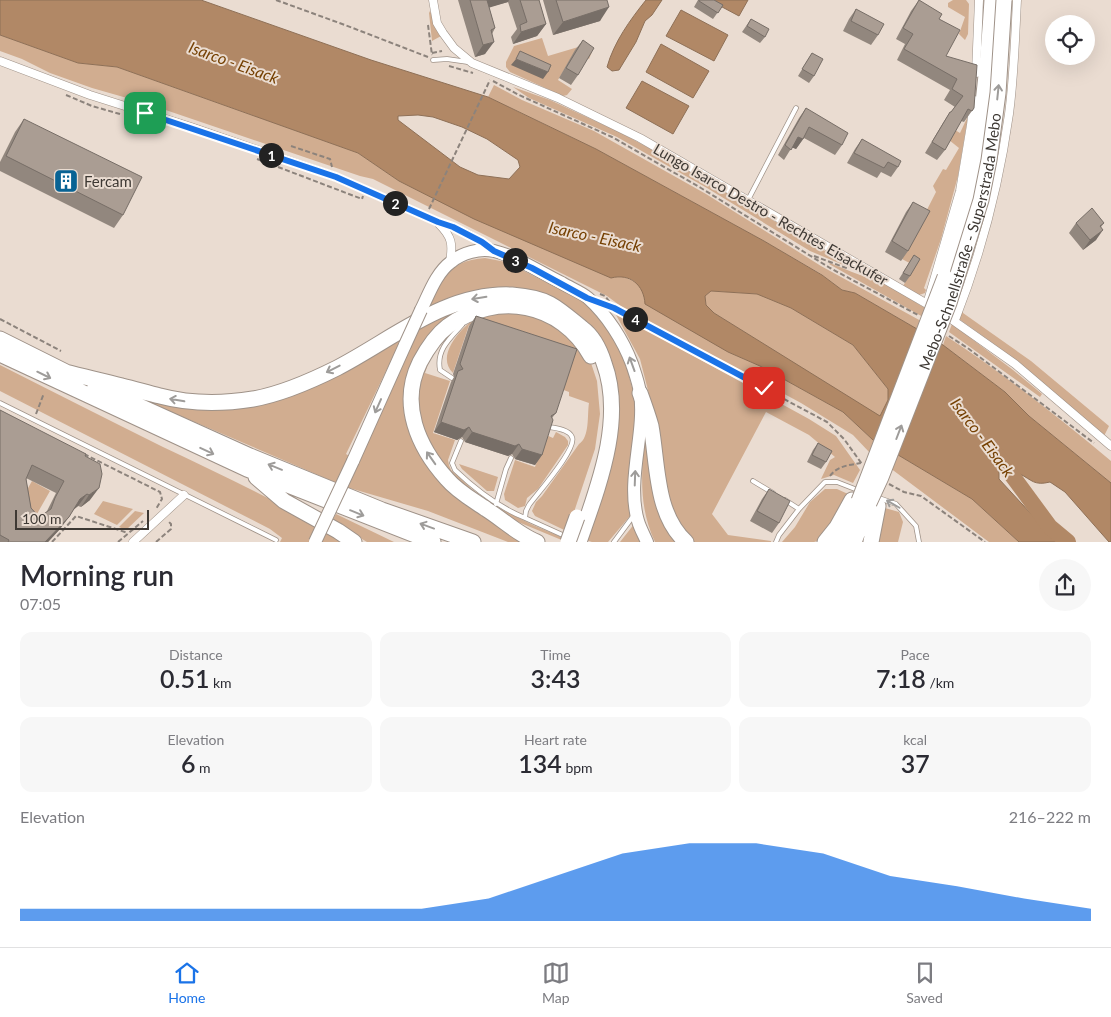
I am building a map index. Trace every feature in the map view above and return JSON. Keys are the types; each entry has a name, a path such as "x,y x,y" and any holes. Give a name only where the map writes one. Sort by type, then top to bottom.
{"highway":[{"name":"Mebo-Schnellstraße - Superstrada Mebo","path":"874,473 945,277 964,215 976,156 984,100 992,0"},
{"name":"Mebo-Schnellstraße - Superstrada Mebo","path":"874,473 948,303 972,233 989,160 998,93 1004,0"},
{"path":"65,372 162,397 190,402 253,399 268,396 310,381 434,312 470,299 500,295 528,296 550,304 586,331 600,351 608,372 612,391 613,414 610,438 581,519 568,542"},
{"path":"537,542 459,490 433,462 417,436 412,414 411,397 418,367 434,340 446,327 477,311 510,305 539,311 566,325 586,348 595,363 603,400 602,424 581,519 578,542"},
{"path":"0,339 65,372 250,456 382,510 472,542"},
{"path":"0,354 247,469 434,542"},
{"path":"640,393 650,425 662,498 670,519 686,542"},
{"path":"247,469 284,501 354,542"},
{"path":"854,542 874,473"},
{"path":"842,542 864,503 874,473"},
{"path":"825,542 837,527 864,503"},
{"path":"864,503 871,542"}],"main road":[{"path":"315,542 436,281 450,262 468,253 480,250 494,251 532,268 587,298 620,337 632,364 640,393 635,490 638,521 647,542"}],"street":[{"name":"Lungo Isarco Destro - Rechtes Eisackufer","path":"433,0 437,23 454,48 472,63 558,98 640,138 955,320 1015,364 1111,446"},
{"path":"975,82 979,0"},
{"path":"955,320 970,282 990,213 1002,159 1009,112 1017,0"},
{"path":"0,60 90,95 191,127 336,177 453,227 482,242 494,251"},
{"path":"927,304 960,191 971,125 974,90"},
{"path":"438,222 448,232 451,241 450,262"},
{"path":"133,542 184,495"}],"lane":[{"path":"433,60 447,59 472,63"},
{"path":"748,200 796,108"},
{"path":"452,378 440,370 438,361 442,350 448,340 477,311"},
{"path":"0,403 276,540"},
{"path":"525,518 529,505 572,446 573,439 571,434 548,426"},
{"path":"461,441 452,463 455,470 465,480 508,511 578,542"},
{"path":"496,504 511,458"},
{"path":"753,481 776,495"},
{"path":"776,542 779,534 799,509 825,482 837,482 896,504 916,526 919,542"},
{"path":"784,500 799,509"},
{"path":"614,542 636,511"}],"path":[{"path":"276,0 345,25 452,68 476,74"},
{"path":"428,23 433,60"},
{"path":"432,53 442,51"},
{"path":"483,77 612,137 702,188 830,268 923,319"},
{"path":"430,207 490,80"},
{"path":"291,146 330,159 336,177"},
{"path":"250,157 362,199 366,190"},
{"path":"812,255 853,271"},
{"path":"605,304 827,422 874,473 904,492 921,496 985,542"},
{"path":"0,319 61,351"},
{"path":"946,334 969,349 1098,446"},
{"path":"34,419 44,393"},
{"path":"77,451 157,490 162,496 162,500 154,511"},
{"path":"825,482 834,471 843,467 874,473"},
{"path":"156,542 171,529 171,524 163,515"},
{"path":"52,542 76,516 128,533"},
{"path":"118,542 148,516"}],"shaded area":[{"path":"953,0 966,0 969,4 968,34 965,40 959,34 965,17 948,7 948,3"},
{"path":"430,11 441,36 432,41 429,13"},
{"path":"0,35 78,63 117,67 358,153 399,181 638,283 645,293 728,352 760,366 843,412 873,440 972,499 1019,542 989,542 870,453 853,435 801,403 622,307 607,296 373,179 50,73 22,59 0,51"},
{"path":"542,38 548,56 585,45 592,52 589,59 575,51 558,80 572,89 567,95 563,96 510,72 506,67 506,62 514,46"},
{"path":"494,85 522,100 594,131 706,194 821,266 921,321 917,329 855,293 842,290 821,274 764,241 596,149 488,97"},
{"path":"513,87 550,100 621,133 671,160 853,269 810,251 707,188 617,137 529,98"},
{"path":"968,116 958,176 941,239 924,288 926,290 925,293 919,295 903,286 915,266 902,259 936,192 933,186 943,169 946,170 959,148 949,140 955,130 960,133"},
{"path":"485,258 506,262 587,304 611,334 625,361 635,407 633,507 630,516 608,542 592,542 583,539 535,516 532,511 536,502 585,436 589,403 569,396 569,392 561,389 571,359 469,325 453,373 448,365 447,356 450,346 463,328 488,311 546,316 590,360 597,381 600,414 595,449 569,527 585,534 614,378 543,297 425,314 440,283 452,269 472,260"},
{"path":"829,264 881,282 894,289 927,309 923,317"},
{"path":"711,291 758,294 791,308 853,345 888,389 888,400 880,417 714,313 706,305 705,296"},
{"path":"963,305 963,313 1031,361 1109,426 1104,436 1019,362 959,319"},
{"path":"471,309 414,366 416,440 521,542 508,542 428,511 346,487 134,396 254,403 449,311","holes":["417,333 358,461 346,454 399,344"]},
{"path":"615,313 809,419 836,436 860,470 853,483 834,475 821,479 830,460 835,457 809,435 766,412 712,514 728,535 771,542 693,542 672,509 666,487 652,406 640,359"},
{"path":"952,324 1042,394 1040,397 949,332"},
{"path":"946,336 1030,396 1111,461 1111,483 1029,416 1005,392 943,345"},
{"path":"434,351 425,373 450,381 433,433 455,440 448,460 451,470 473,490 495,506 573,542 564,541 504,516 447,473 426,441 416,397 421,369"},
{"path":"0,365 257,493 349,542 280,542 282,538 270,529 0,391"},
{"path":"556,432 565,437 568,445 538,489 527,498 525,506 518,508 505,500 504,494 515,460 535,467 546,435 553,438"},
{"path":"644,436 648,436 682,542 655,542 650,529 642,490"},
{"path":"459,464 498,477 494,491 487,491 462,469"},
{"path":"32,481 50,491 29,528 19,504"},
{"path":"825,489 837,489 848,494 829,529 819,540 814,542 782,542 795,527 810,502"},
{"path":"103,501 133,509 117,525 94,514"},
{"path":"885,508 899,512 903,522 898,542 877,542"},
{"path":"135,511 144,513 126,530 119,527"},
{"path":"336,514 394,542 367,542 332,521"},
{"path":"635,523 644,542 620,542"}],"water":[{"path":"0,0 201,0 371,60 488,97 596,149 764,241 822,275 842,290 855,293 943,345 1005,392 1029,416 1111,483 1111,542 1065,492 1050,482 1037,483 1018,473 999,471 999,479 1045,529 1062,542 1019,542 972,499 873,440 843,412 760,366 728,352 645,304 639,286 630,279 624,277 611,278 474,219 399,181 358,153 117,67 78,63 0,35","holes":["418,115 433,117 462,127 487,139 518,160 520,167 509,179 478,175 460,167 398,120 398,116","711,291 757,294 791,308 853,345 888,389 888,400 880,416 714,313 706,305 705,296"]},
{"path":"646,0 662,0 652,15 645,21 636,42 619,70 612,71 607,67 618,40 628,23"},
{"path":"709,0 748,0 739,16"},
{"path":"681,10 728,35 714,61 666,36"},
{"path":"661,44 709,71 693,98 646,72"},
{"path":"642,81 689,106 673,134 626,108"}],"building":[{"path":"470,0 487,0 495,28 491,30 494,42 483,45"},
{"path":"520,0 539,0 546,24 521,32 520,25 527,22"},
{"path":"556,0 607,0 609,7 563,22"},
{"path":"699,0 714,0 723,5 718,13"},
{"path":"919,0 942,14 939,19 960,30 946,56 977,65 974,108 972,111 968,109 945,150 932,142 950,112 963,96 952,89 957,79 904,49 913,34 903,28"},
{"path":"856,9 884,24 878,35 851,21"},
{"path":"751,19 769,29 765,37 747,26"},
{"path":"583,40 594,48 578,75 566,68"},
{"path":"520,51 551,65 548,72 516,59"},
{"path":"812,53 823,59 814,76 802,69"},
{"path":"806,108 848,133 842,145 809,127 803,139 798,137 791,150 785,145"},
{"name":"Fercam","path":"24,119 142,177 123,215 6,156"},
{"path":"862,139 901,161 898,167 888,162 884,168 854,153"},
{"path":"913,202 930,211 908,251 892,241"},
{"path":"1092,208 1104,223 1100,226 1103,230 1090,240 1076,223"},
{"path":"914,255 920,259 910,276 903,273"},
{"path":"476,316 577,349 556,413 551,416 553,420 542,455 522,449 519,444 515,446 472,432 469,427 464,430 441,422 458,371 463,369 460,364"},
{"path":"0,410 86,454 85,456 100,464 102,474 99,488 80,499 69,517 45,542 8,542 9,540 0,535","holes":["32,465 64,481 51,509 39,517 31,508 26,479"]},
{"path":"818,443 832,451 826,462 812,455"},
{"path":"769,489 790,501 779,523 757,511"}],"waterway":[{"name":"Isarco - Eisack","path":"997,455 1050,527 1068,542"}],"place":[{"name":"Fercam","path":"66,181"}],"route":[{"path":"145,113 336,177 453,227 482,242 494,251 532,268 587,298 614,308 764,388"}]}
